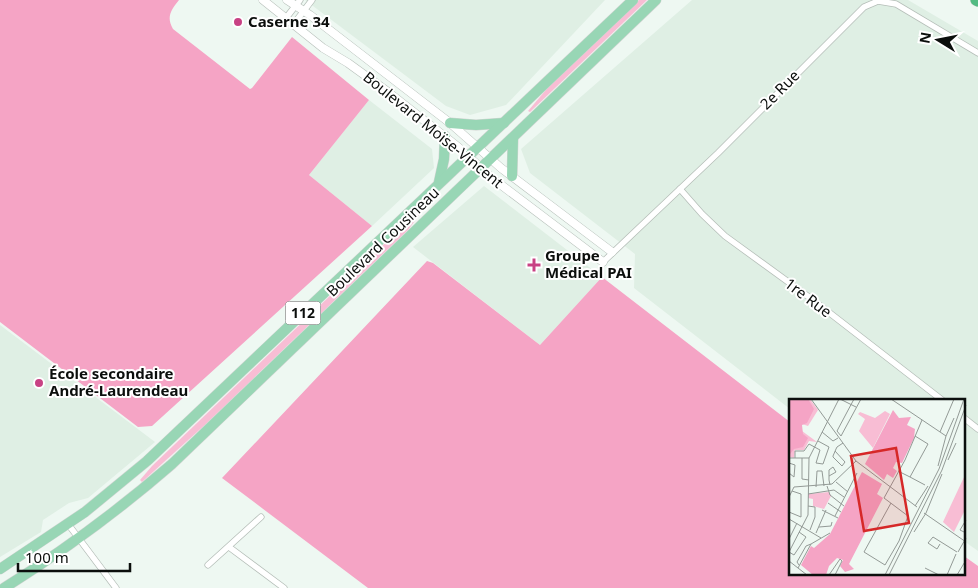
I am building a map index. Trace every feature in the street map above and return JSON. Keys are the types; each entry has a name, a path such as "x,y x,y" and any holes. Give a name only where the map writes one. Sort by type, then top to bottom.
{"main road":[{"name":"Boulevard Cousineau","path":"0,569 68,524 111,491 167,443 439,182 478,148 633,0"},
{"name":"Boulevard Cousineau","path":"4,588 80,539 132,499 178,459 656,0"},
{"path":"450,123 504,123"},
{"path":"439,182 444,159 445,136"},
{"path":"512,176 513,138"}],"street":[{"name":"Boulevard Moïse-Vincent","path":"263,0 322,48 348,62 445,136 481,168 603,262"},
{"name":"Boulevard Moïse-Vincent","path":"287,0 298,3 304,11 450,123 490,159 612,252"},
{"path":"292,25 312,0"},
{"name":"2e Rue","path":"603,262 718,153 864,7 878,1 896,4 978,53"},
{"path":"286,18 298,3"},
{"name":"1re Rue","path":"680,189 725,236 813,300 941,399"},
{"path":"966,420 978,429"},
{"path":"208,565 261,517"},
{"path":"68,524 116,588"},
{"path":"229,547 284,588"}],"shaded area":[{"path":"0,0 179,0 170,14 173,29 250,89 292,37 369,100 309,175 372,226 152,426 138,427 0,322"},
{"path":"305,0 605,0 506,105 470,115 446,106"},
{"path":"639,0 647,0 530,112 528,111 551,84"},
{"path":"692,0 908,0 978,41 978,551 966,542 966,399 789,399 789,408 634,288 635,254 530,173 521,149"},
{"path":"369,100 432,149 434,168 372,226 309,175"},
{"path":"484,186 602,277 540,345 413,247"},
{"path":"425,205 408,230 207,423 142,482 140,480 152,466"},
{"path":"427,261 433,263 540,345 602,277 789,421 789,576 966,576 966,557 978,566 978,588 368,588 222,478"},
{"name":"École secondaire André-Laurendeau","path":"0,325 155,442 88,498 69,503 43,520 41,532 0,557"}],"place":[{"name":"Caserne 34","path":"238,22"},
{"name":"Groupe Médical PAI","path":"534,265"},
{"name":"École secondaire André-Laurendeau","path":"39,383"}]}
